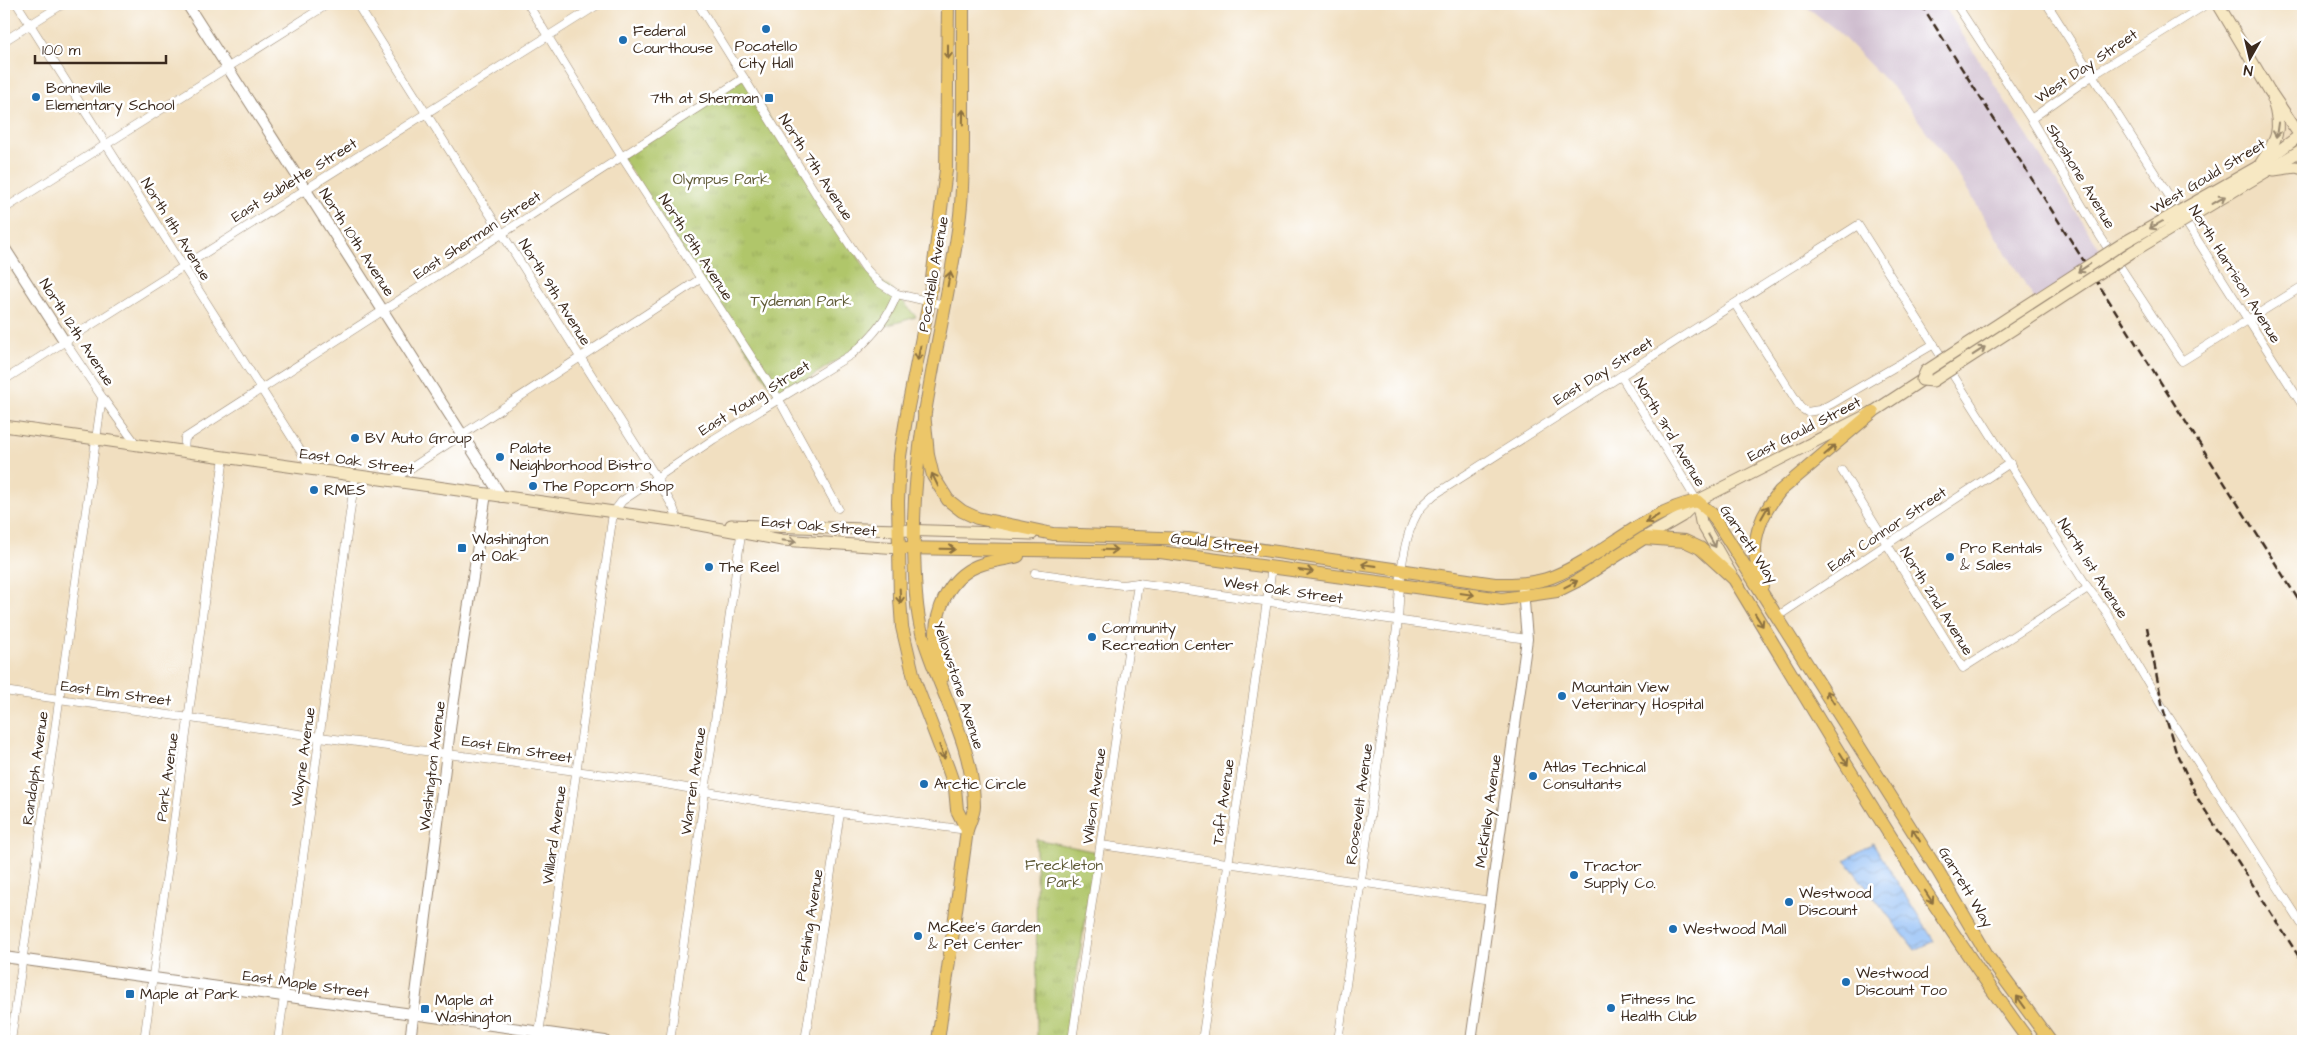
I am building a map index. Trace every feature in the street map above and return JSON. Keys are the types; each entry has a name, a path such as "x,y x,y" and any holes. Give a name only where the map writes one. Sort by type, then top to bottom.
{"main road":[{"name":"Pocatello Avenue","path":"899,548 900,456 929,302 946,170 948,4"},
{"name":"Pocatello Avenue","path":"914,548 916,476 924,412 961,206 963,4"},
{"path":"2218,4 2269,90 2302,136"},
{"path":"2269,90 2279,129 2263,169 2296,167 2303,169"},
{"name":"West Gould Street","path":"2263,169 2302,136"},
{"name":"West Gould Street","path":"2129,247 2263,169 2303,149"},
{"name":"East Gould Street","path":"1522,584 1551,577 1574,566 1675,505 1697,501 1873,412 1922,380 1926,371 2129,247"},
{"path":"924,412 929,466 948,500 962,511 977,518 1053,534"},
{"path":"1762,593 1755,550 1761,518 1780,490 1793,482 1873,412"},
{"name":"East Oak Street","path":"4,426 613,513 742,529 808,543 899,548"},
{"name":"East Gould Street","path":"1524,598 1557,591 1578,581 1682,516 1697,501"},
{"name":"Garrett Way","path":"1697,501 1701,522 1734,579 1918,879 1982,979 2029,1041"},
{"name":"Garrett Way","path":"1697,501 1712,514 1778,616 1938,871 1989,958 2050,1041"},
{"name":"East Oak Street","path":"742,529 899,531"},
{"name":"Gould Street","path":"899,531 1188,539 1495,584 1522,584"},
{"path":"1644,538 1685,541 1700,548 1734,579"},
{"path":"899,548 900,599 908,656 915,682 955,788 957,810 967,830"},
{"name":"Gould Street","path":"899,548 1160,552 1502,599 1524,598"},
{"name":"Yellowstone Avenue","path":"914,548 917,599 922,629 970,771 974,808 967,830 938,1041"},
{"path":"946,699 936,632 940,609 956,580 970,569 997,559 1081,550"}],"street":[{"name":"North 11th Avenue","path":"17,4 312,469"},
{"path":"4,41 63,4"},
{"name":"North 10th Avenue","path":"187,4 502,497"},
{"path":"4,208 328,4"},
{"name":"North 9th Avenue","path":"357,4 656,477 673,507 678,521"},
{"name":"North 8th Avenue","path":"528,4 622,157 778,398 838,508"},
{"name":"East Sublette Street","path":"4,380 599,4"},
{"name":"North 7th Avenue","path":"698,4 866,269 878,282 897,294 944,305"},
{"name":"Shoshone Avenue","path":"1956,4 2031,119 2100,236 2182,361 2247,320"},
{"name":"North Harrison Avenue","path":"2047,4 2303,406"},
{"name":"West Day Street","path":"2031,119 2093,76 2207,4"},
{"name":"East Sherman Street","path":"184,451 185,438 744,78"},
{"name":"East Day Street","path":"1402,570 1406,543 1418,511 1434,495 1858,225"},
{"name":"North 1st Avenue","path":"1858,225 2088,588 2105,610 2163,708 2303,926"},
{"name":"North 12th Avenue","path":"4,247 102,397 96,439"},
{"path":"391,481 700,279"},
{"path":"2247,320 2303,286"},
{"name":"East Young Street","path":"613,513 622,501 656,477 778,398 852,354 868,341 878,328 897,294"},
{"path":"1735,304 1801,408 1807,412 1831,404 1934,344"},
{"name":"North 3rd Avenue","path":"1621,376 1697,501"},
{"path":"102,397 136,444"},
{"name":"Randolph Avenue","path":"12,1041 96,439"},
{"name":"Park Avenue","path":"144,1041 224,457"},
{"name":"East Connor Street","path":"1778,616 1887,546 2010,463"},
{"name":"North 2nd Avenue","path":"1842,472 1963,668 2088,588"},
{"name":"Wayne Avenue","path":"278,1041 355,476"},
{"name":"Washington Avenue","path":"410,1041 454,706 486,494"},
{"name":"Willard Avenue","path":"539,1036 613,513"},
{"name":"Warren Avenue","path":"670,1041 742,529"},
{"name":"Taft Avenue","path":"1202,1041 1272,566"},
{"name":"Roosevelt Avenue","path":"1338,1041 1398,621 1402,570"},
{"name":"West Oak Street","path":"1035,573 1122,585 1138,584 1527,640"},
{"name":"Wilson Avenue","path":"1072,1041 1138,584"},
{"name":"McKinley Avenue","path":"1471,1041 1527,640 1522,584"},
{"name":"East Elm Street","path":"4,691 320,737 643,780 840,813 967,830"},
{"name":"Pershing Avenue","path":"805,1041 840,813"},
{"path":"1101,845 1491,902"},
{"name":"East Maple Street","path":"4,957 415,1014 539,1036 605,1041"}],"shaded area":[{"path":"1803,4 1943,4 2104,256 2035,300 1957,173 1899,94 1835,29"}],"green space":[{"path":"744,78 866,269 897,294 916,317 878,328 867,341 778,398 622,157"},
{"name":"Freckleton Park","path":"1036,839 1096,852 1066,1041 1037,1041"}],"water":[{"path":"1873,843 1934,941 1915,950 1845,860"}],"railway":[{"path":"1921,4 2303,607"},
{"path":"2147,627 2163,708 2176,752 2198,799 2303,963"}],"place":[{"name":"Pocatello City Hall","path":"766,29"},
{"name":"Federal Courthouse","path":"623,40"},
{"name":"Bonneville Elementary School","path":"36,97"},
{"name":"7th at Sherman","path":"769,98"},
{"name":"BV Auto Group","path":"355,438"},
{"name":"Palate Neighborhood Bistro","path":"500,457"},
{"name":"The Popcorn Shop","path":"533,486"},
{"name":"RMES","path":"314,490"},
{"name":"Washington at Oak","path":"462,548"},
{"name":"Pro Rentals & Sales","path":"1950,557"},
{"name":"The Reel","path":"709,567"},
{"name":"Community Recreation Center","path":"1092,637"},
{"name":"Mountain View Veterinary Hospital","path":"1562,696"},
{"name":"Atlas Technical Consultants","path":"1533,776"},
{"name":"Arctic Circle","path":"924,784"},
{"name":"Tractor Supply Co.","path":"1574,875"},
{"name":"Westwood Discount","path":"1789,902"},
{"name":"Westwood Mall","path":"1673,929"},
{"name":"McKee's Garden & Pet Center","path":"918,936"},
{"name":"Westwood Discount Too","path":"1846,982"},
{"name":"Maple at Park","path":"130,994"},
{"name":"Fitness Inc Health Club","path":"1611,1008"},
{"name":"Maple at Washington","path":"425,1009"}],"park label":[{"name":"Olympus Park","path":"721,179"},
{"name":"Tydeman Park","path":"801,301"}]}
